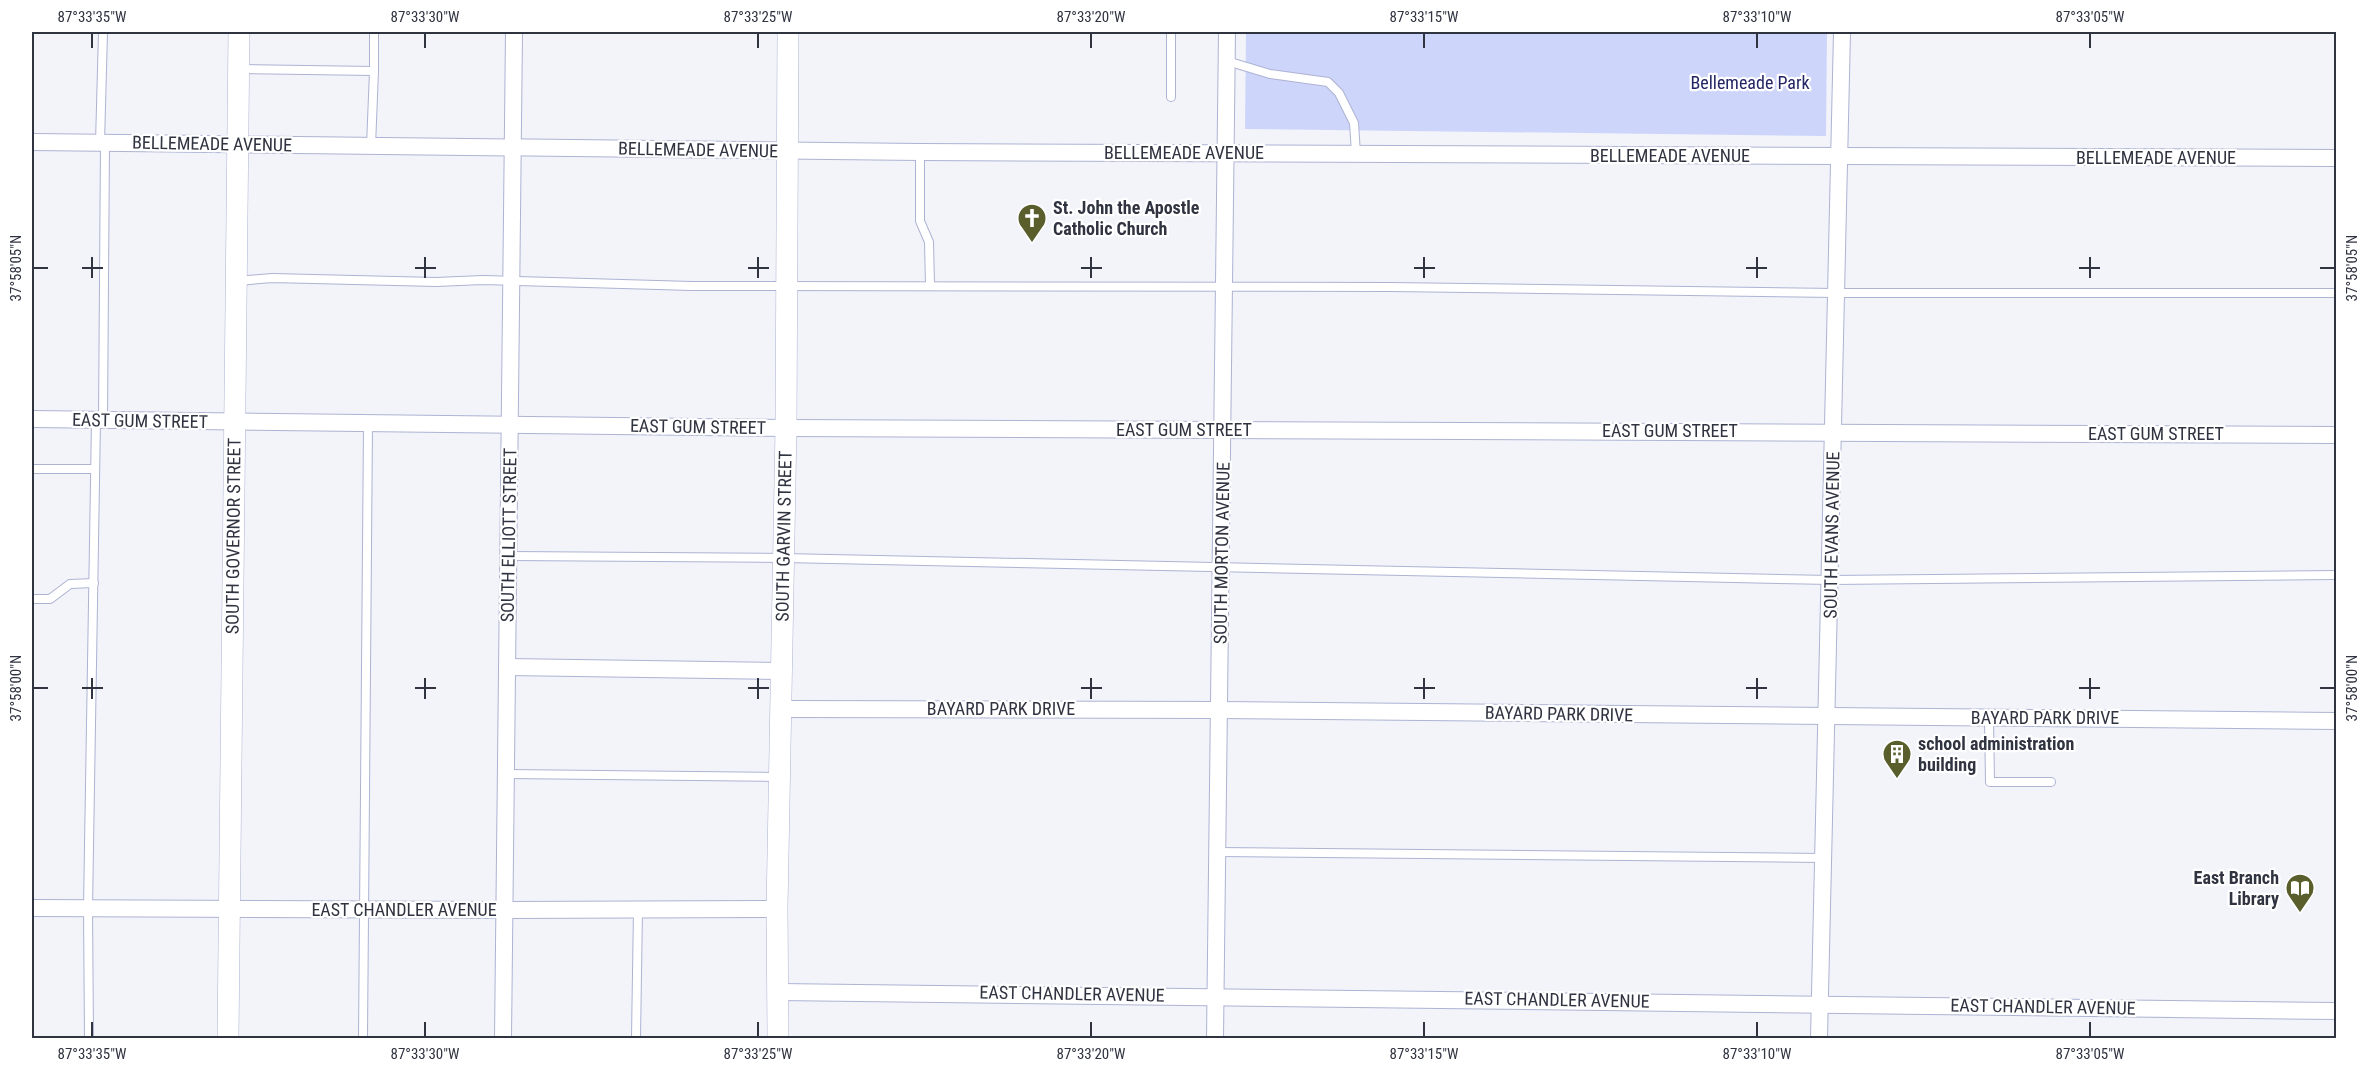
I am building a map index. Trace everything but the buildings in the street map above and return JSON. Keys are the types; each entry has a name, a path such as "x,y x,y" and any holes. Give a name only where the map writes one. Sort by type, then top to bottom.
{"street":[{"name":"SOUTH GOVERNOR STREET","path":"228,1038 239,32"},
{"name":"SOUTH ELLIOTT STREET","path":"503,1038 514,32"},
{"name":"SOUTH GARVIN STREET","path":"778,1038 777,909 786,428 788,32"},
{"name":"SOUTH MORTON AVENUE","path":"1215,1038 1227,32"},
{"name":"SOUTH EVANS AVENUE","path":"1819,1038 1842,32"},
{"name":"BELLEMEADE AVENUE","path":"32,142 920,152 2337,158"},
{"name":"EAST GUM STREET","path":"32,419 786,428 2337,435"},
{"path":"507,667 782,671"},
{"name":"BAYARD PARK DRIVE","path":"782,709 1220,710 2337,721"},
{"name":"EAST CHANDLER AVENUE","path":"32,908 777,909"},
{"name":"EAST CHANDLER AVENUE","path":"778,992 2337,1011"}],"lane":[{"path":"89,1038 88,908 95,469 100,420 103,32"},
{"path":"371,146 374,32"},
{"path":"1171,97 1172,32"},
{"path":"1227,61 1270,74 1328,82 1339,93 1354,123 1356,154"},
{"path":"239,69 374,71"},
{"path":"920,152 920,221 930,242 930,285"},
{"path":"237,281 272,278 436,282 483,279 511,282 692,286 787,284 1224,288 1390,287 1836,293 2337,293"},
{"path":"363,1038 368,424"},
{"path":"32,469 95,469"},
{"path":"508,556 784,558 1831,580 2337,575"},
{"path":"32,599 50,599 70,584 94,583"},
{"path":"1989,718 1990,782 2051,782"},
{"path":"506,774 780,777"},
{"path":"1218,852 1824,858"},
{"path":"636,1038 639,909"}],"green space":[{"name":"Bellemeade Park","path":"1246,32 1827,32 1826,136 1245,129"}],"place":[{"name":"St. John the Apostle Catholic Church","path":"1032,244"},
{"name":"school administration building","path":"1897,780"},
{"name":"East Branch Library","path":"2300,914"}]}
